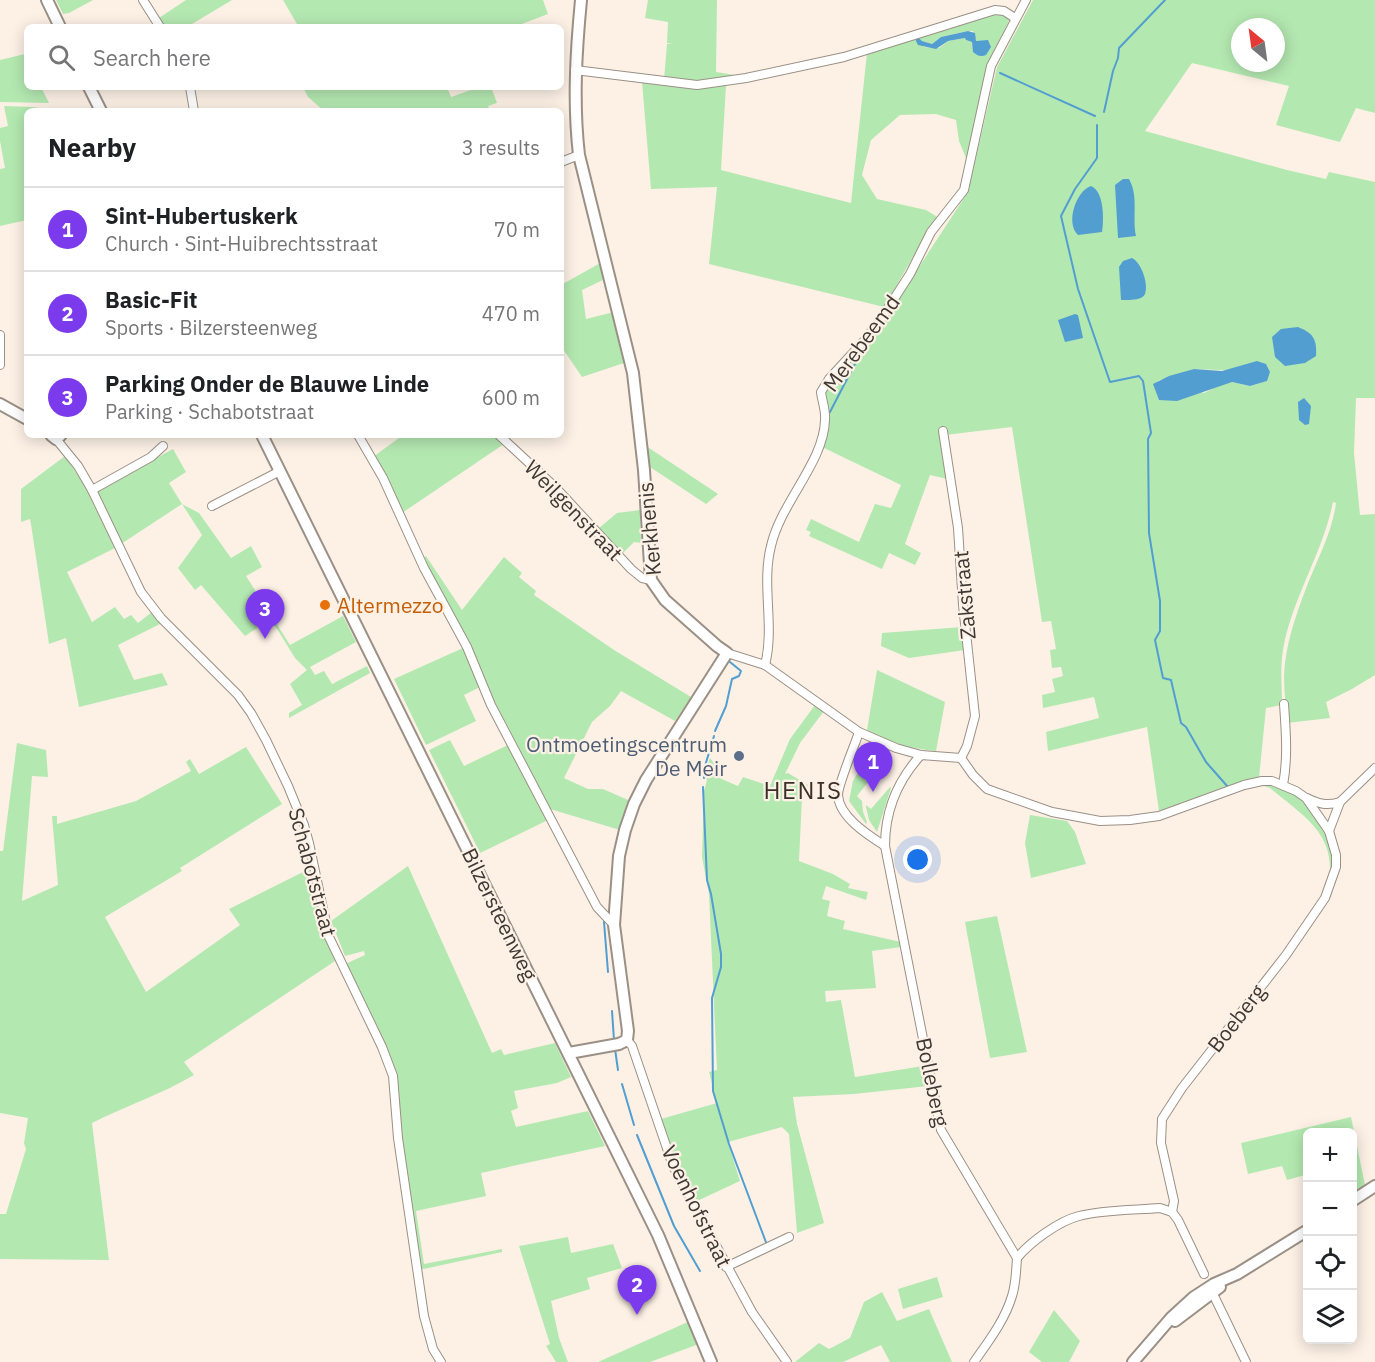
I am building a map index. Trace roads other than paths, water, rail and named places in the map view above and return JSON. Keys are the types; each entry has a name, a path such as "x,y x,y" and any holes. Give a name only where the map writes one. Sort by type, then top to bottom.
{"main road":[{"path":"47,0 59,24"},
{"name":"Kerkhenis","path":"581,0 575,70 579,155 633,373 644,470 651,580 665,600 727,653"},
{"path":"90,90 100,108"},
{"path":"0,404 24,418"},
{"name":"Bilzersteenweg","path":"264,438 658,1235 711,1362"},
{"path":"569,1053 619,1044 627,1040 628,1031 614,925 619,856 625,830 634,804 661,755 727,653"},
{"path":"1357,1198 1375,1186"},
{"path":"1162,1330 1237,1274 1303,1233"},
{"path":"1133,1362 1171,1318 1194,1297 1214,1284 1237,1274"}],"street":[{"path":"143,0 158,24"},
{"name":"Merebeemd","path":"765,665 769,651 768,565 770,549 780,519 817,452 824,432 826,419 821,392 829,379 881,319 910,274 931,232 964,190 991,66 1026,0"},
{"path":"575,70 697,85 746,78 844,57 995,10 1004,11 1015,18"},
{"path":"190,90 194,108"},
{"path":"564,161 579,155"},
{"path":"0,335 0,365"},
{"name":"Zakstraat","path":"943,431 958,528 963,606 975,717 968,746 961,758"},
{"name":"Schabotstraat","path":"57,438 92,490 141,592 161,618 237,695 251,713 296,805 309,843 329,937 382,1047 393,1076 398,1138 424,1316 433,1349 441,1362"},
{"path":"360,438 383,478 424,568 467,647 496,715 597,907 614,925"},
{"name":"Weilgenstraat","path":"502,438 569,502 631,569 642,578 651,580"},
{"path":"92,490 151,457 164,447"},
{"path":"212,506 280,471"},
{"name":"Kerkhenis","path":"727,653 765,665 859,732 896,748 921,755 961,758"},
{"path":"1283,785 1286,770 1284,704"},
{"path":"859,732 839,787 839,800 852,820 885,846"},
{"name":"Bolleberg","path":"921,755 895,793 885,828 885,846 941,1130 1017,1258"},
{"name":"Boeberg","path":"961,758 987,789 1071,818 1101,821 1159,816 1262,781 1272,780 1322,805 1340,802"},
{"path":"1329,831 1340,802 1375,768"},
{"name":"Boeberg","path":"1172,1212 1174,1201 1161,1143 1162,1119 1188,1080 1286,955 1325,898 1336,867 1336,855 1329,831 1306,798"},
{"name":"Voenhofstraat","path":"627,1040 632,1046 673,1166 752,1312 788,1362"},
{"path":"974,1362 1008,1308 1012,1296 1017,1258 1026,1248 1064,1221 1080,1215 1160,1208 1172,1212 1204,1274"},
{"path":"726,1267 789,1237"},
{"path":"1215,1298 1246,1362"}],"water":[{"path":"968,31 975,33 976,41 988,40 991,47 986,55 979,56 973,52 972,42 965,38 948,41 936,49 918,45 915,39 919,38 932,44 941,37"},
{"path":"1123,179 1129,179 1134,193 1136,236 1118,238 1115,185"},
{"path":"1091,186 1101,199 1102,232 1078,235 1072,223 1074,208 1081,194"},
{"path":"1132,258 1143,274 1146,285 1145,294 1138,299 1121,300 1119,267 1123,261"},
{"path":"1078,315 1083,338 1065,342 1058,320"},
{"path":"1298,327 1313,337 1316,356 1305,363 1285,366 1275,357 1272,337 1281,329"},
{"path":"1257,361 1266,364 1270,372 1267,381 1250,386 1232,382 1177,401 1159,400 1153,384 1169,376 1194,369 1222,371"},
{"path":"1304,398 1311,406 1309,424 1305,425 1299,420 1298,402"}],"waterway":[{"path":"1104,112 1119,48 1165,0"},
{"path":"1000,73 1095,116"},
{"path":"1097,125 1097,158 1075,189 1061,216 1078,289 1110,382 1139,376 1143,381 1151,433 1148,439 1149,533 1160,601 1160,631 1155,640 1163,678 1171,680 1181,723 1186,727 1206,762 1228,787"},
{"path":"830,412 861,352 872,336"},
{"path":"715,731 726,706 732,679 739,676 741,671 730,662"},
{"path":"704,778 705,766 714,736"},
{"path":"703,787 707,880 721,954 721,967 712,998 713,1091 729,1144 767,1245"},
{"path":"604,922 608,972"},
{"path":"612,1011 614,1040"},
{"path":"615,1049 618,1070"},
{"path":"622,1084 634,1125"},
{"path":"637,1135 674,1226 700,1271"}],"place":[{"name":"Altermezzo","path":"325,605"},
{"name":"Parking Onder de Blauwe Linde","path":"265,639"},
{"name":"Ontmoetingscentrum De Meir","path":"739,756"},
{"name":"Sint-Hubertuskerk","path":"873,792"},
{"name":"Basic-Fit","path":"637,1315"}],"district":[{"name":"HENIS","path":"803,790"}]}
